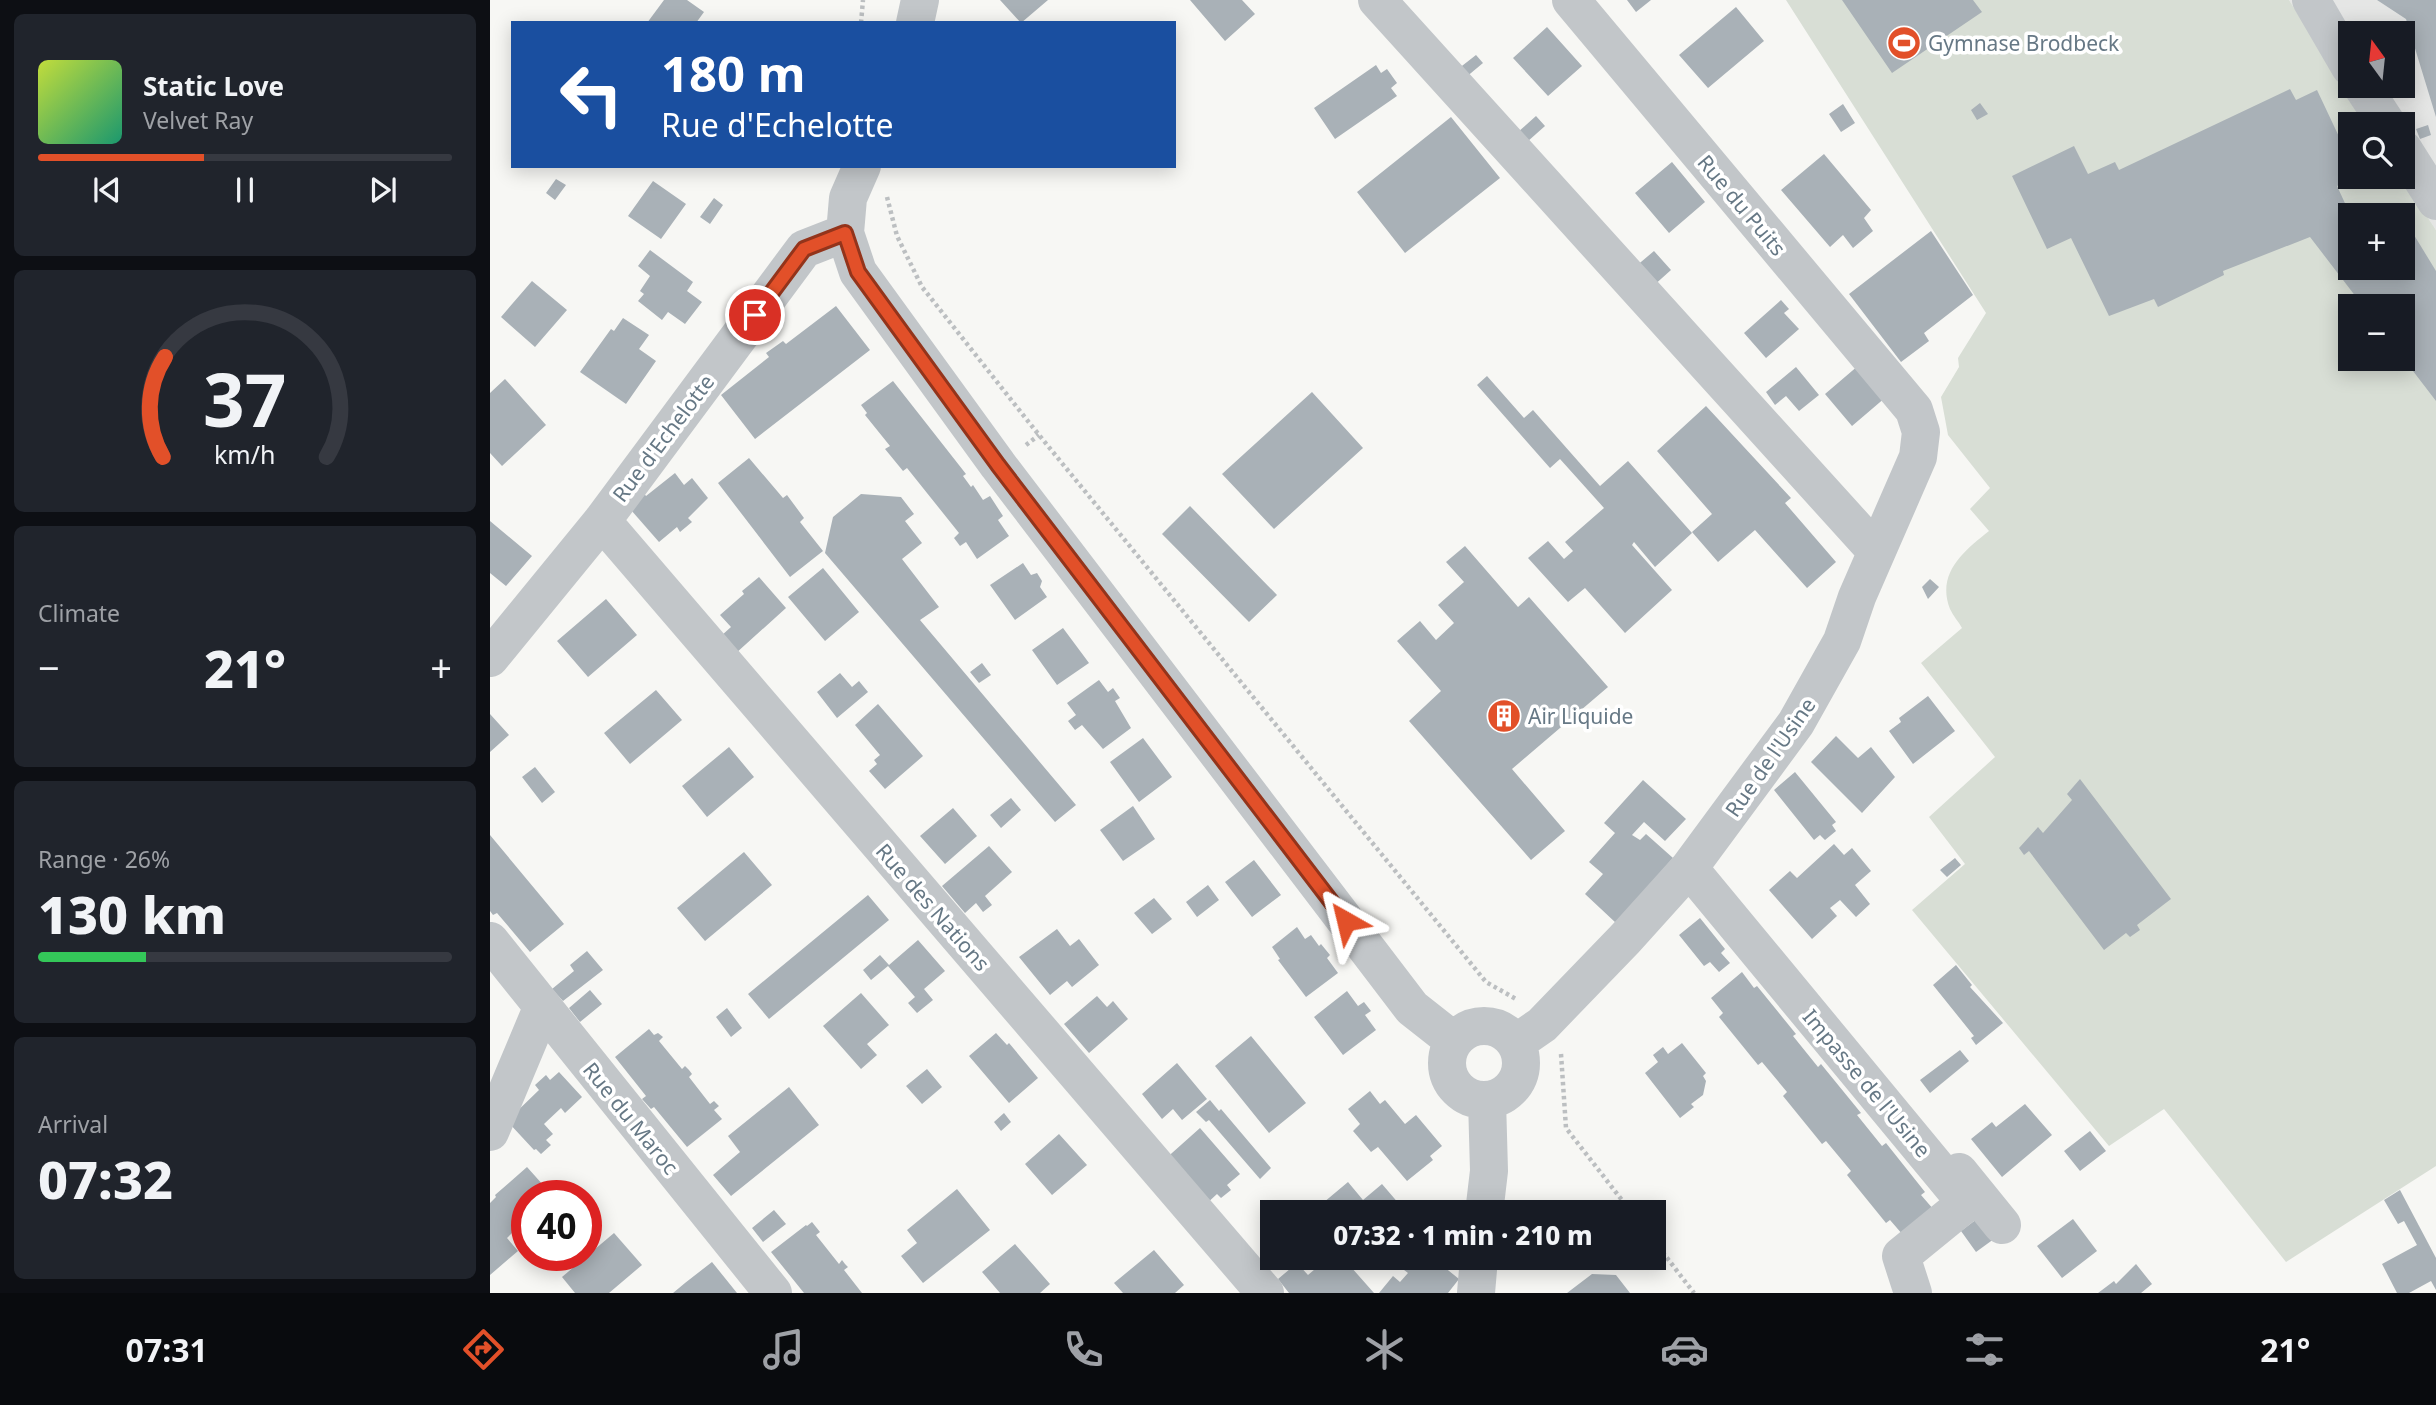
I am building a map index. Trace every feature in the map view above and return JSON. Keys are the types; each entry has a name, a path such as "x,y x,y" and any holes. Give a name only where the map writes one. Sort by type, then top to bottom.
{"street":[{"path":"915,21 920,0"},
{"path":"1377,0 1876,551"},
{"name":"Rue du Puits","path":"1571,0 1914,410"},
{"path":"2311,0 2338,46"},
{"path":"2415,168 2436,201"},
{"path":"874,178 848,198 845,233 858,272 998,465 1412,1008 1454,1041"},
{"name":"Rue d'Echelotte","path":"490,658 602,521 804,249 845,233"},
{"name":"Rue de l'Usine","path":"1529,1034 1625,939 1696,859 1796,723 1819,686 1842,641 1876,551 1890,525 1918,457 1921,432 1914,410"},
{"name":"Rue des Nations","path":"602,521 1265,1293"},
{"path":"1696,859 2002,1225"},
{"name":"Impasse de l'Usine","path":"1696,859 1966,1203 1901,1256 1913,1293"},
{"name":"Rue du Maroc","path":"490,941 773,1293"},
{"path":"490,1132 542,1008"},
{"path":"1486,1026 1508,1034 1529,1034 1519,1076 1505,1094 1487,1100 1472,1099 1460,1092 1451,1081 1447,1068 1448,1053 1454,1041 1463,1033 1486,1026"},
{"path":"1486,1200 1489,1171 1487,1100"},
{"path":"1476,1293 1478,1270"}],"path":[{"path":"862,21 863,0"},
{"path":"874,178 897,236 922,288 1486,982 1520,1002 1529,1034 1563,1057 1566,1128 1622,1200"},
{"path":"1666,1257 1694,1293"}],"shaded area":[{"path":"1786,0 2289,0 2338,78 2338,98 2351,98 2359,112 2338,112 2338,189 2409,189 2436,230 2436,1166 2286,1262 2164,1109 2109,1146 1912,910 1965,864 1929,817 1995,757 1921,663 1962,628 1950,609 1947,584 1962,555 1989,531 1970,509 1990,488 1948,435 1941,397 1959,367 1958,358 1986,313"},
{"path":"2289,0 2436,0 2436,230 2409,189 2415,189 2415,112 2359,112 2351,98 2415,98 2415,21 2338,21 2338,78"}],"building":[{"path":"664,0 687,0 704,12 697,21 648,21"},
{"path":"1000,0 1048,0 1023,21 1019,21"},
{"path":"1190,0 1242,0 1255,14 1225,41"},
{"path":"1627,0 1651,0 1636,12"},
{"name":"Gymnase Brodbeck","path":"1842,0 1973,0 1982,12 1892,73"},
{"path":"2377,0 2436,0 2436,117 2415,48 2415,21 2406,19"},
{"path":"1736,7 1764,41 1708,88 1679,55"},
{"path":"1547,27 1582,66 1548,96 1513,58"},
{"path":"1476,55 1483,63 1465,78 1458,69"},
{"path":"1376,65 1381,73 1387,69 1397,83 1391,88 1397,96 1335,139 1314,108"},
{"path":"2290,89 2296,100 2317,90 2338,135 2337,186 2345,203 2338,203 2338,273 2310,237 2223,271 2224,275 2158,307 2154,299 2109,316 2071,238 2047,249 2012,176 2074,146 2088,174 2115,162 2119,170"},
{"path":"1980,103 1988,114 1977,120 1971,110"},
{"path":"1843,104 1855,123 1841,132 1829,114"},
{"path":"1536,116 1545,126 1527,142 1518,132"},
{"path":"1451,117 1500,178 1405,253 1357,192"},
{"path":"2428,125 2431,135 2420,139 2416,129"},
{"path":"1824,154 1871,210 1864,218 1873,231 1853,248 1843,235 1830,247 1781,190"},
{"path":"1672,162 1705,202 1669,233 1635,193"},
{"path":"556,179 566,185 555,200 546,193"},
{"path":"653,181 686,204 661,239 628,216"},
{"path":"714,198 723,205 710,224 700,217"},
{"path":"1931,231 1973,295 1924,333 1929,341 1901,362 1849,294"},
{"path":"2415,237 2436,271 2436,401 2413,371 2415,294 2354,294 2343,280 2415,280"},
{"path":"650,250 693,282 687,291 702,302 685,324 668,312 662,320 638,301 644,294 640,291 650,276 638,266"},
{"path":"1654,251 1671,270 1652,287 1635,267"},
{"path":"532,281 567,310 535,347 501,317"},
{"path":"1781,300 1789,309 1784,313 1799,329 1766,358 1744,333"},
{"path":"836,306 870,350 755,439 721,395 769,357 766,353 783,341 786,344"},
{"path":"623,318 649,335 639,349 656,361 626,404 580,372 611,329 614,331"},
{"path":"1859,365 1886,397 1852,426 1825,394"},
{"path":"1796,367 1819,395 1799,411 1786,396 1775,405 1766,392"},
{"path":"1487,376 1524,418 1533,410 1600,486 1628,461 1692,533 1655,567 1634,542 1632,545 1672,590 1625,633 1585,588 1568,602 1528,558 1548,541 1564,559 1573,551 1565,542 1604,508 1560,459 1550,468 1477,385"},
{"path":"505,379 546,425 502,466 490,453 490,393"},
{"path":"893,381 966,474 963,476 971,487 973,485 983,500 990,496 1003,516 998,520 1009,536 977,559 966,542 960,546 954,538 959,533 907,468 903,471 885,449 890,446 865,415 867,413 861,405"},
{"path":"1312,392 1363,448 1274,529 1222,474"},
{"path":"1706,406 1791,498 1785,503 1836,562 1807,588 1755,530 1718,562 1692,532 1712,514 1657,451"},
{"path":"749,458 783,498 787,495 804,518 800,522 823,551 790,577 718,483"},
{"path":"675,473 684,485 692,478 708,498 688,518 692,522 680,532 677,527 659,542 631,510 643,492 646,496"},
{"path":"861,494 901,497 914,514 905,521 922,543 902,559 939,607 920,620 1076,805 1055,822 825,553 833,517"},
{"path":"1190,506 1277,595 1249,622 1162,534"},
{"path":"490,521 532,556 506,586 490,573"},
{"name":"Air Liquide","path":"1465,546 1518,607 1529,597 1608,687 1512,769 1565,831 1531,860 1409,721 1441,691 1397,641 1420,621 1436,640 1454,623 1438,605 1464,582 1446,562"},
{"path":"1023,563 1031,575 1037,573 1042,581 1040,587 1047,597 1015,620 990,585"},
{"path":"823,568 859,612 825,641 788,597"},
{"path":"759,577 786,608 735,654 721,636 731,627 720,615"},
{"path":"1930,579 1939,587 1928,599 1922,587"},
{"path":"606,599 637,635 588,677 557,641"},
{"path":"1063,628 1089,663 1057,685 1032,650"},
{"path":"982,663 991,675 979,683 970,672"},
{"path":"840,673 852,687 859,681 868,692 837,718 817,692"},
{"path":"1099,680 1108,692 1113,688 1120,698 1115,701 1131,728 1103,749 1082,725 1075,730 1068,721 1076,715 1067,703"},
{"path":"656,690 682,720 630,764 604,733"},
{"path":"1928,696 1955,731 1913,764 1889,731 1901,722 1899,718"},
{"path":"878,704 923,756 885,789 869,771 877,764 874,760 880,755 855,725"},
{"path":"490,714 509,735 490,752"},
{"path":"1836,736 1858,758 1871,747 1895,777 1862,813 1811,762"},
{"path":"1143,738 1172,777 1139,802 1110,762"},
{"path":"729,747 754,777 707,817 682,786"},
{"path":"535,767 555,792 542,803 522,777"},
{"path":"1795,772 1836,822 1832,825 1836,831 1825,840 1820,835 1814,840 1774,790"},
{"path":"2080,779 2171,899 2137,925 2140,930 2130,937 2126,933 2104,950 2029,851 2024,855 2019,848 2038,827 2043,833 2072,800 2067,794"},
{"path":"1643,780 1686,819 1665,841 1644,822 1632,835 1640,840 1646,834 1673,858 1616,923 1585,894 1603,874 1589,862 1615,833 1604,823"},
{"path":"1011,798 1021,810 1001,828 990,815"},
{"path":"1133,806 1155,839 1123,861 1100,830"},
{"path":"953,808 977,836 945,864 920,836"},
{"path":"490,835 564,924 530,952 497,913 493,915 490,911"},
{"path":"1834,844 1844,855 1852,848 1871,871 1855,885 1870,904 1856,917 1840,900 1830,908 1837,916 1812,939 1769,890 1790,871 1797,878"},
{"path":"989,846 1012,872 985,896 992,905 983,912 976,903 965,913 942,886"},
{"path":"744,852 772,885 705,941 677,908"},
{"path":"1955,858 1961,865 1947,877 1940,870"},
{"path":"1254,860 1281,895 1252,917 1225,882"},
{"path":"1208,885 1219,900 1197,917 1186,902"},
{"path":"868,895 889,920 769,1019 748,994"},
{"path":"1154,898 1172,919 1152,934 1134,913"},
{"path":"1700,918 1725,949 1721,953 1730,963 1719,972 1710,962 1704,966 1679,935"},
{"path":"1297,927 1305,939 1311,935 1319,946 1321,944 1330,955 1327,958 1338,973 1306,997 1278,960 1280,959 1272,947"},
{"path":"1057,929 1070,946 1079,939 1099,965 1072,987 1067,981 1050,995 1019,957"},
{"path":"918,940 945,971 924,989 933,1000 917,1013 908,1003 915,997 888,966 871,980 863,970 880,955 889,965"},
{"path":"587,951 603,970 563,1001 552,989 574,971 570,965"},
{"path":"1956,965 1972,985 1970,987 2003,1023 1976,1045 1971,1038 1974,1036 1933,985"},
{"path":"1742,972 1754,988 1757,986 1796,1034 1793,1036 1818,1067 1821,1064 1861,1113 1857,1115 1882,1146 1886,1143 1925,1192 1921,1195 1934,1210 1903,1235 1890,1220 1886,1223 1847,1175 1851,1171 1826,1141 1822,1144 1783,1096 1787,1092 1762,1062 1758,1065 1719,1017 1723,1013 1711,998"},
{"path":"590,990 602,1004 580,1022 569,1008"},
{"path":"1347,991 1358,1006 1364,1002 1371,1011 1365,1015 1376,1030 1343,1055 1314,1017"},
{"path":"861,993 889,1025 867,1044 877,1055 861,1069 823,1026"},
{"path":"1097,996 1107,1007 1113,1001 1128,1019 1089,1053 1064,1024"},
{"path":"727,1008 742,1028 731,1037 716,1017"},
{"path":"649,1029 654,1035 658,1033 663,1037 659,1041 682,1069 685,1066 689,1070 692,1074 689,1077 710,1104 714,1101 719,1106 714,1110 722,1119 687,1147 654,1107 651,1109 642,1099 646,1096 615,1057"},
{"path":"996,1033 1007,1045 1009,1043 1038,1078 1009,1103 969,1056"},
{"path":"1251,1036 1306,1103 1269,1133 1215,1066"},
{"path":"1682,1043 1706,1073 1703,1076 1706,1081 1703,1095 1691,1104 1694,1107 1680,1118 1645,1073 1658,1062 1653,1055 1663,1047 1668,1054"},
{"path":"1960,1050 1969,1061 1930,1093 1920,1080"},
{"path":"1177,1063 1207,1099 1182,1120 1173,1109 1162,1119 1142,1094"},
{"path":"927,1069 942,1087 922,1104 906,1086"},
{"path":"559,1072 582,1097 565,1113 561,1108 544,1124 553,1134 546,1140 551,1145 541,1154 507,1121 539,1090 535,1085 546,1075 550,1080"},
{"path":"789,1087 819,1125 731,1196 713,1175 740,1152 728,1136"},
{"path":"1370,1091 1380,1104 1385,1100 1405,1124 1416,1115 1442,1146 1430,1156 1433,1160 1407,1181 1378,1147 1371,1152 1353,1131 1360,1124 1348,1109"},
{"path":"1210,1100 1219,1111 1221,1109 1271,1168 1260,1179 1209,1120 1206,1122 1196,1112"},
{"path":"2025,1104 2052,1135 2002,1177 1971,1139 1992,1122 1996,1127"},
{"path":"1004,1113 1011,1122 1001,1131 994,1122"},
{"path":"1200,1128 1240,1174 1227,1185 1231,1190 1221,1198 1217,1194 1204,1206 1163,1161"},
{"path":"2090,1131 2106,1151 2080,1171 2064,1151"},
{"path":"1059,1134 1087,1165 1052,1195 1025,1164"},
{"path":"527,1167 539,1180 512,1180"},
{"path":"511,1181 511,1234 507,1238 511,1243 511,1257 490,1275 490,1203"},
{"path":"1348,1182 1363,1200 1327,1200"},
{"path":"1382,1184 1396,1200 1363,1200"},
{"path":"957,1189 990,1230 923,1283 901,1256 917,1243 907,1230"},
{"path":"2400,1190 2436,1258 2436,1290 2431,1281 2409,1293 2397,1293 2382,1264 2417,1245 2404,1221 2398,1224 2384,1200"},
{"path":"774,1210 786,1224 763,1242 752,1228"},
{"path":"1982,1215 1998,1236 1976,1252 1961,1231"},
{"path":"2073,1219 2097,1251 2062,1278 2037,1246"},
{"path":"812,1222 820,1232 816,1235 839,1264 842,1260 848,1267 844,1270 862,1293 804,1293 771,1252"},
{"path":"614,1233 642,1265 609,1293 575,1293 562,1277 569,1271 602,1271 602,1243"},
{"path":"1015,1244 1050,1284 1040,1293 1000,1293 982,1272"},
{"path":"1154,1250 1184,1285 1175,1293 1123,1293 1114,1283"},
{"path":"712,1262 737,1293 673,1293 685,1283"},
{"path":"2136,1264 2152,1284 2141,1293 2098,1293 2114,1281 2116,1284"},
{"path":"1289,1270 1303,1270 1308,1275 1314,1270 1354,1270 1374,1293 1289,1293 1278,1279"},
{"path":"1404,1270 1448,1270 1459,1279 1448,1293 1379,1293 1393,1276 1400,1282 1408,1273"},
{"path":"1592,1274 1616,1275 1630,1293 1567,1293"}],"place":[{"name":"Gymnase Brodbeck","path":"1904,43"},
{"name":"Air Liquide","path":"1504,716"}],"route":[{"path":"755,315 804,249 845,233 858,272 998,465 1346,921"}]}
